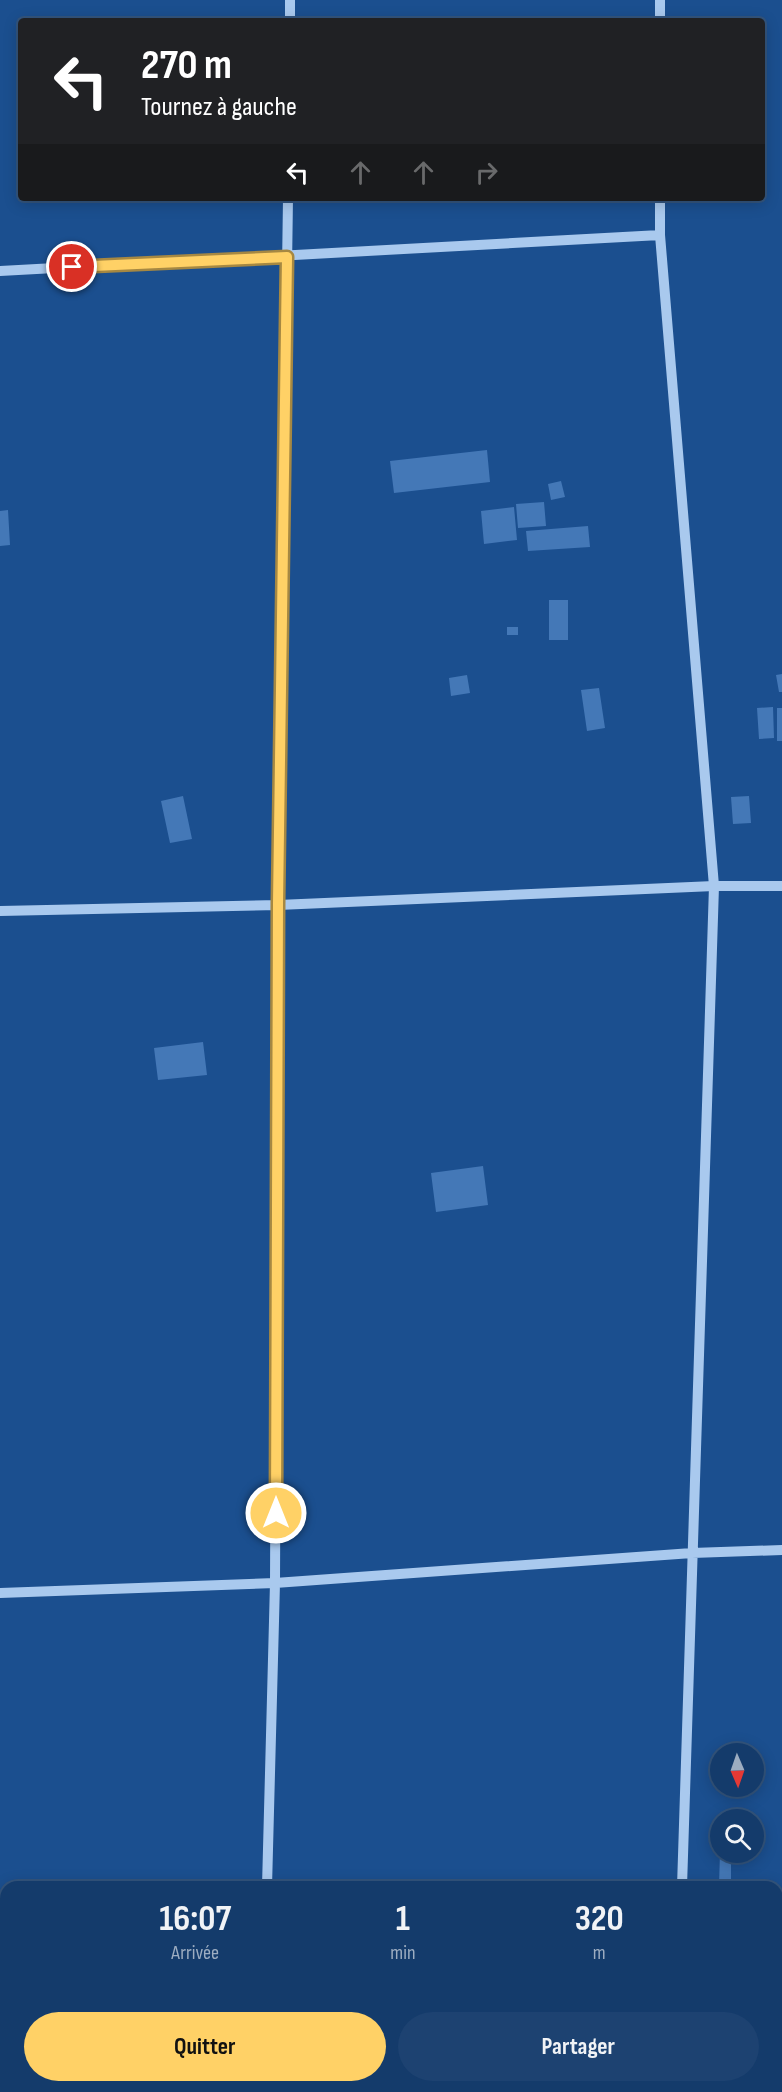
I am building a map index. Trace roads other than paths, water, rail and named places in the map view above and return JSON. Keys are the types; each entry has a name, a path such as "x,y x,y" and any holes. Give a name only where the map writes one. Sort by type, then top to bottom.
{"street":[{"path":"290,0 290,18"},
{"path":"660,0 660,18"},
{"path":"267,1881 275,1583 278,904 288,201"},
{"path":"660,201 660,235 714,886 682,1881"},
{"path":"0,271 660,235"},
{"path":"0,911 278,904 714,886 782,886"},
{"path":"0,1593 275,1583 693,1553 782,1550"}]}
